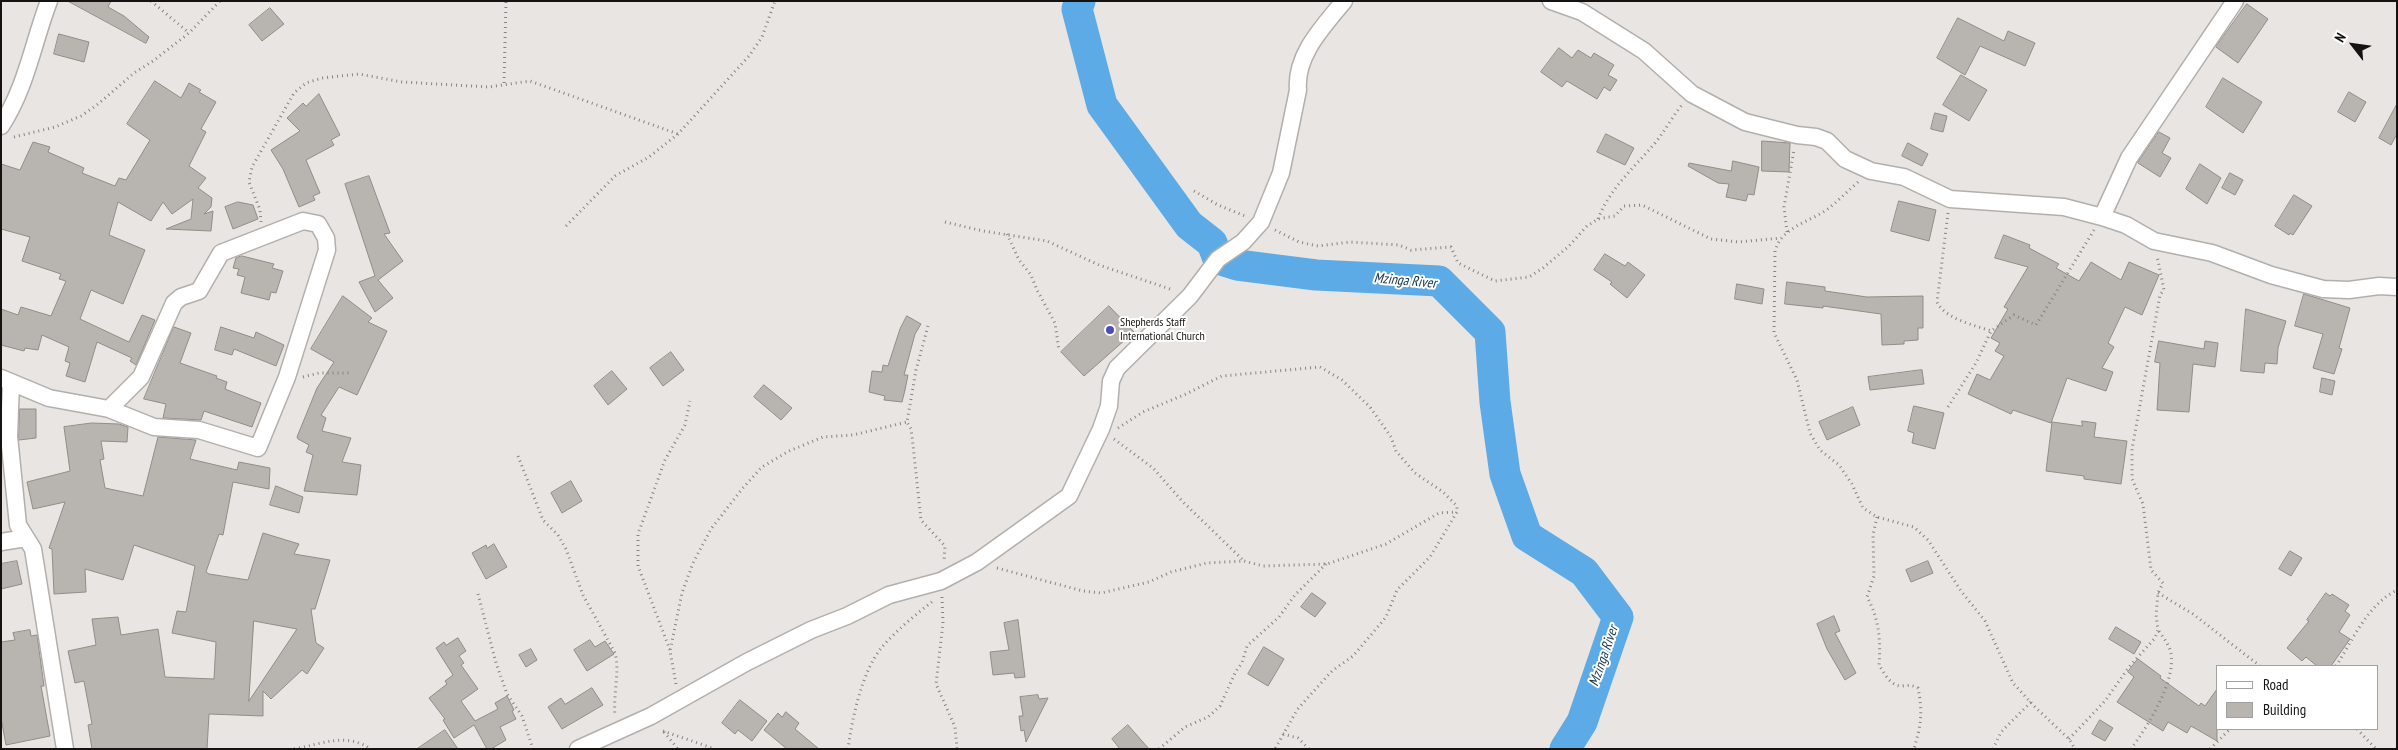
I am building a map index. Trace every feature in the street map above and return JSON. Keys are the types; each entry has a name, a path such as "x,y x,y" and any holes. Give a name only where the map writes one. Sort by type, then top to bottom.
{"street":[{"path":"4,133 22,87 38,30 49,1"},
{"path":"578,749 650,716 811,630 847,616 889,595 941,581 977,562 1069,496 1105,432 1110,380 1118,368 1190,296 1218,259 1243,242 1262,222 1281,173 1298,90 1297,78 1304,57 1313,40 1344,1"},
{"path":"1552,1 1582,12 1644,51 1692,94 1744,122 1797,135 1816,136 1827,141 1845,159 1871,171 1904,177 1950,199 2064,208 2102,217 2126,225 2154,241 2212,253 2271,275 2323,289 2397,287"},
{"path":"2102,217 2129,158 2235,1"},
{"path":"66,749 34,557 18,525 9,436 6,380 49,398 109,409 154,427 199,430 258,448 287,377 314,295 327,242 318,224 304,221 221,253 200,291 177,299 141,377 109,409"},
{"path":"1,542 26,538"}],"path":[{"path":"151,1 189,33"},
{"path":"4,133 56,127 81,116 97,105 134,73 189,33 220,1"},
{"path":"504,83 506,1"},
{"path":"566,226 615,176 650,157 678,134 749,56 762,37 775,1"},
{"path":"264,238 260,210 252,191 249,175 288,103 300,86 322,78 359,74 402,82 489,87 504,83 530,81 678,134"},
{"path":"1598,219 1604,204 1619,181 1656,142 1674,115 1692,94"},
{"path":"1787,232 1784,207 1797,135"},
{"path":"1871,171 1827,209 1787,232 1781,238 1775,251 1774,333 1796,380 1810,433 1820,450 1839,465 1852,484 1863,508 1877,517 1914,527 1928,540 1961,591 1985,621 2014,683 2069,739 2075,749"},
{"path":"1194,191 1218,205 1262,222 1299,242 1318,246 1350,242 1399,246 1410,250 1451,246 1458,263 1495,281 1529,277 1569,246 1587,226 1598,219 1615,216 1624,206 1642,205 1712,239 1739,242 1781,238"},
{"path":"1950,199 1938,302 1940,306 1954,317 1991,331"},
{"path":"1948,407 1976,363 1991,331 2014,315 2036,325 2102,217"},
{"path":"945,222 983,231 1007,233 1047,241 1099,265 1190,296"},
{"path":"1007,233 1019,260 1031,275 1036,290 1055,323 1059,351"},
{"path":"2131,749 2148,725 2164,695 2169,672 2170,648 2158,630 2156,615 2158,593 2163,583 2151,570 2143,504 2132,479 2132,449 2156,314 2160,295 2164,290 2154,241"},
{"path":"928,326 916,370 907,422 911,429 914,445 921,520 946,546 941,581"},
{"path":"1244,561 1182,501 1153,468 1105,432 1143,412 1186,394 1211,379 1222,376 1320,367 1342,380 1370,407 1391,437 1396,450 1415,473 1443,492 1457,506 1457,512 1430,557 1397,590 1386,617 1353,656 1332,671 1297,710 1275,749"},
{"path":"287,377 306,377 319,373 350,373"},
{"path":"679,700 670,651 638,566 638,534 665,460 685,425 690,401"},
{"path":"670,651 682,593 693,563 711,529 762,467 789,451 823,437 853,435 907,422"},
{"path":"518,456 543,520 558,535 566,549 583,596 615,653 617,660 613,698 616,731"},
{"path":"977,562 1083,591 1101,593 1149,582 1171,572 1206,563 1244,561 1263,566 1327,564 1386,544 1439,513 1457,512"},
{"path":"1877,517 1873,535 1874,576 1867,597 1876,613 1880,652 1878,665 1891,682 1899,686 1912,685 1918,688 1922,712 1921,728 1914,749"},
{"path":"1159,749 1185,728 1208,717 1220,706 1236,671 1242,663 1247,646 1279,617 1295,595 1327,564"},
{"path":"2337,665 2368,615 2386,596 2397,590"},
{"path":"2158,593 2193,614 2259,665"},
{"path":"478,594 496,663 508,694 522,716 533,749"},
{"path":"848,749 862,689 881,649 906,623 942,595 944,623 936,684 955,727 957,749"},
{"path":"2069,739 2105,701 2129,667 2155,638 2158,630"},
{"path":"1993,749 2001,732 2031,702"},
{"path":"650,716 678,749"},
{"path":"2210,749 2229,730"},
{"path":"2358,730 2376,749"},
{"path":"663,731 715,749"},
{"path":"1283,734 1298,738 1309,749"},
{"path":"294,749 348,739 359,741 371,749"}],"building":[{"path":"68,1 111,1 108,7 124,16 149,37 146,43"},
{"path":"2247,4 2268,19 2238,63 2216,47"},
{"path":"270,8 284,24 262,41 249,25"},
{"path":"1958,18 2004,41 2008,31 2035,43 2025,66 1980,46 1965,75 1937,58"},
{"path":"59,34 89,42 84,62 54,54"},
{"path":"1559,48 1572,58 1578,50 1591,58 1594,53 1614,65 1608,75 1617,80 1610,91 1604,87 1597,99 1567,81 1562,87 1541,72"},
{"path":"1961,75 1987,90 1969,121 1943,105"},
{"path":"2223,78 2262,102 2243,133 2206,107"},
{"path":"155,81 181,98 189,83 201,90 199,92 216,102 201,129 206,132 189,166 206,178 198,188 212,198 211,207 204,214 213,211 211,231 166,229 191,219 193,199 172,214 163,202 151,221 118,202 109,235 145,250 123,304 91,290 80,319 129,342 142,315 155,320 136,365 130,361 132,358 97,342 85,382 66,376 70,363 65,361 69,347 42,335 38,350 25,348 24,351 1,345 1,309 18,315 21,307 51,316 66,281 59,279 61,274 22,261 30,237 1,229 1,164 20,170 33,142 50,147 48,152 84,168 82,173 115,186 119,178 126,180 150,140 127,124"},
{"path":"2349,92 2366,102 2355,122 2338,112"},
{"path":"319,94 340,135 331,140 334,145 306,160 320,193 313,196 315,200 299,207 283,169 271,150 300,131 287,118 303,103 306,106"},
{"path":"2397,104 2397,134 2391,145 2379,138"},
{"path":"1935,113 1947,116 1943,132 1931,129"},
{"path":"2159,132 2170,138 2162,153 2171,158 2160,177 2138,163"},
{"path":"1606,134 1634,148 1625,165 1597,152"},
{"path":"1762,141 1790,143 1789,172 1762,171"},
{"path":"1908,143 1928,154 1922,166 1902,156"},
{"path":"1733,161 1759,167 1754,195 1748,194 1746,201 1726,197 1729,184 1718,183 1688,166 1689,163 1731,171"},
{"path":"2200,164 2221,178 2207,204 2186,189"},
{"path":"2230,173 2243,180 2235,195 2222,188"},
{"path":"369,176 390,233 384,234 403,261 378,280 393,298 375,312 359,282 375,276 345,184"},
{"path":"2294,195 2312,206 2293,235 2290,233 2289,235 2275,226"},
{"path":"1899,201 1936,210 1929,241 1891,231"},
{"path":"238,202 253,205 258,219 233,229 225,207"},
{"path":"2004,235 2030,245 2029,248 2059,264 2056,268 2079,281 2091,262 2121,280 2129,262 2159,275 2142,315 2125,307 2108,343 2114,347 2102,368 2113,372 2106,391 2067,378 2051,423 2013,410 2011,414 1968,394 1977,374 1990,380 2004,356 1995,351 2000,343 1991,338 2008,309 2004,307 2028,267 1995,258"},
{"path":"1605,254 1625,266 1628,262 1645,275 1627,298 1610,284 1612,282 1594,270"},
{"path":"242,256 274,264 272,268 283,271 276,293 271,292 269,300 241,293 245,277 237,275 239,269 233,268 236,258"},
{"path":"1787,282 1825,287 1825,291 1867,297 1923,296 1923,328 1918,328 1918,340 1904,341 1904,344 1882,345 1881,314 1823,306 1823,308 1785,304"},
{"path":"1737,284 1764,289 1762,304 1735,299"},
{"path":"2304,294 2350,308 2339,348 2342,349 2334,374 2313,368 2323,334 2295,326"},
{"path":"343,296 372,318 368,322 387,331 357,395 339,387 321,415 326,418 322,431 351,438 342,462 361,465 357,495 304,491 313,455 306,452 309,445 297,437 317,388 334,362 311,349"},
{"path":"1109,306 1134,332 1084,376 1061,352"},
{"path":"2246,309 2286,321 2278,348 2277,364 2265,363 2264,373 2241,371"},
{"path":"907,316 921,324 915,334 904,375 908,375 902,402 884,400 885,396 869,392 872,371 882,372 883,365 888,366 900,329"},
{"path":"174,327 191,333 180,363 217,376 216,378 227,382 225,389 261,403 252,427 204,411 201,420 163,418 166,404 144,399"},
{"path":"221,327 254,338 256,332 284,345 276,366 234,349 232,355 215,350"},
{"path":"2159,341 2204,349 2205,341 2218,343 2215,367 2193,364 2189,412 2157,410 2160,363 2155,362"},
{"path":"671,352 684,370 663,386 650,368"},
{"path":"1922,370 1924,384 1870,390 1868,377"},
{"path":"612,371 627,389 608,405 594,386"},
{"path":"2322,378 2335,381 2332,395 2320,392"},
{"path":"764,385 792,408 781,420 754,397"},
{"path":"1914,406 1944,413 1935,449 1912,443 1914,433 1908,431"},
{"path":"1853,407 1860,425 1827,440 1819,422"},
{"path":"20,409 36,409 36,438 19,440"},
{"path":"2082,421 2096,423 2094,437 2127,441 2121,484 2084,479 2084,476 2046,471 2052,422 2082,426"},
{"path":"92,423 119,424 128,427 127,442 101,441 104,459 100,460 105,488 143,496 158,437 196,440 190,459 237,470 239,462 270,468 269,489 233,482 223,535 219,534 206,572 209,574 248,580 263,533 299,544 294,554 330,560 315,609 311,609 316,643 324,648 307,674 302,670 271,699 263,691 263,716 209,714 207,749 92,749 88,725 92,724 84,681 75,683 68,651 96,645 92,619 118,617 121,635 158,629 165,677 214,679 216,642 172,633 177,611 186,612 195,566 134,545 123,580 85,569 86,592 54,594 52,549 49,548 65,502 33,509 27,482 70,471 64,427","holes":["254,621 297,629 249,701"]},
{"path":"571,481 582,501 562,513 551,493"},
{"path":"276,486 303,497 299,513 270,505"},
{"path":"494,544 507,567 486,579 472,553 486,545 487,548"},
{"path":"2290,551 2302,558 2291,576 2279,569"},
{"path":"17,561 22,584 1,589 1,564"},
{"path":"1928,561 1933,573 1911,582 1906,570"},
{"path":"1312,593 1326,603 1315,617 1301,607"},
{"path":"2326,593 2330,596 2332,594 2349,605 2345,611 2350,615 2339,632 2350,639 2332,665 2316,665 2306,657 2302,661 2287,648 2309,621 2307,620"},
{"path":"1834,616 1840,631 1835,633 1856,673 1845,680 1827,649 1817,624"},
{"path":"1018,620 1025,677 1015,678 1014,673 993,675 990,652 1009,650 1004,623"},
{"path":"2116,627 2141,642 2134,654 2109,639"},
{"path":"30,630 31,636 37,635 44,686 41,686 50,736 6,745 1,718 1,642 15,640 13,633"},
{"path":"458,638 466,651 459,656 464,663 461,665 478,689 461,701 475,721 498,709 495,703 507,696 514,710 512,711 516,719 500,727 506,740 491,749 487,749 474,725 454,738 443,720 445,719 429,698 447,684 445,681 453,675 436,648 444,642 446,645"},
{"path":"590,640 595,647 605,641 614,654 587,671 574,650"},
{"path":"1264,647 1284,659 1268,686 1248,674"},
{"path":"531,649 537,660 526,667 519,655"},
{"path":"2138,659 2161,676 2160,678 2199,706 2201,703 2205,706 2216,690 2217,741 2191,726 2187,733 2168,722 2163,731 2117,702 2134,677 2128,672"},
{"path":"592,688 603,705 562,729 548,707 561,698 565,704"},
{"path":"1038,695 1039,699 1048,698 1026,742 1024,730 1021,731 1019,716 1023,716 1020,697"},
{"path":"740,700 767,721 752,741 738,730 735,734 722,723"},
{"path":"786,712 799,723 795,729 819,749 787,749 764,730 778,713 782,717"},
{"path":"2100,720 2113,728 2105,741 2092,734"},
{"path":"1128,725 1149,749 1120,749 1112,739"},
{"path":"445,730 458,749 417,749"}],"waterway":[{"name":"Mzinga River","path":"1080,1 1077,9 1102,105 1189,225 1212,243 1218,259 1237,265 1316,275 1439,281 1490,332 1495,402 1505,474 1527,536 1584,572 1618,617 1582,722 1565,749"}],"place":[{"name":"Shepherds Staff International Church","path":"1110,330"}]}
